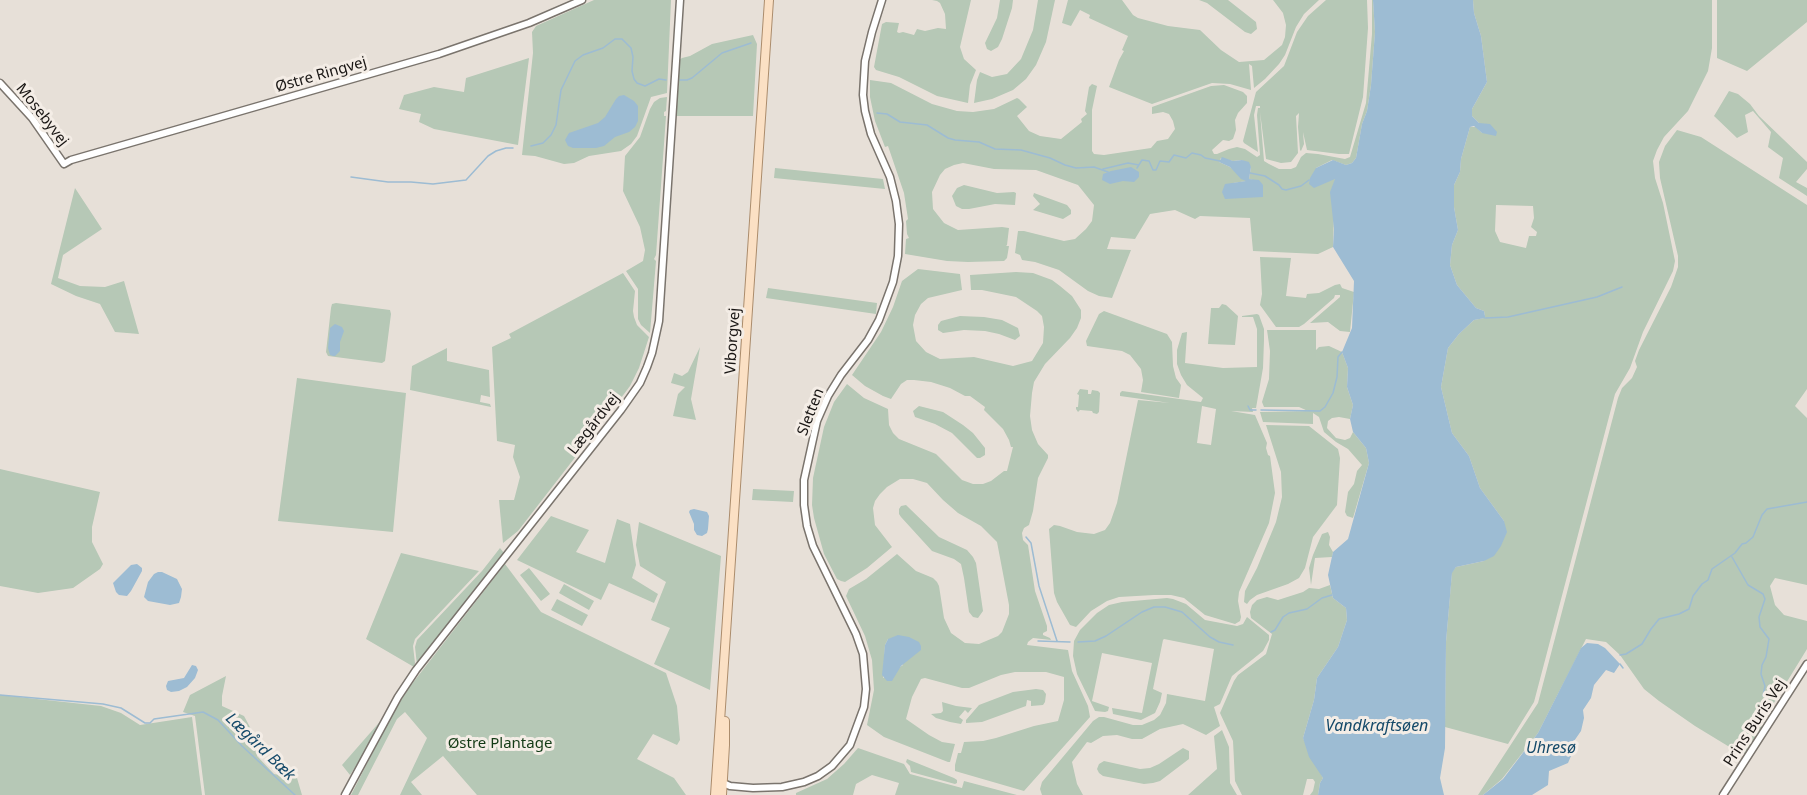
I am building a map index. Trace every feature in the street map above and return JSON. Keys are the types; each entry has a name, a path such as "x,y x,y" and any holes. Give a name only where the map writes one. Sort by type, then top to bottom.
{"main road":[{"name":"Viborgvej","path":"720,795 719,743 769,0"},
{"name":"Viborgvej","path":"724,684 724,784"},
{"path":"719,743 724,784 720,795"}],"street":[{"name":"Østre Ringvej","path":"64,164 105,150 439,54 529,23 582,0"},
{"name":"Lægårdvej","path":"345,795 398,697 416,670 621,410 640,383 647,367 658,321 680,0"},
{"name":"Sletten","path":"724,784 753,788 782,787 818,776 832,766 850,745 864,707 866,689 863,654 856,634 813,546 804,505 804,480 817,421 832,389 879,320 890,291 898,256 899,224 896,201 890,177 871,134 863,95 866,53 882,0"},
{"name":"Mosebyvej","path":"0,83 32,118 64,164"},
{"name":"Prins Buris Vej","path":"1722,795 1807,664"}],"green space":[{"path":"594,0 671,0 667,93 651,97 637,136 621,151 589,156 574,163 564,164 522,155 533,53 532,32 536,26"},
{"path":"932,0 971,0 960,47 964,59 976,70 970,85 968,103 937,96 899,77 876,70 874,67 882,24 899,23 897,32 914,35 917,29 925,31 946,29 945,14 940,3"},
{"path":"1000,0 1013,0 1012,8 1002,39 998,47 991,51 987,49 985,43 997,18"},
{"path":"1038,0 1055,0 1046,42 1036,65 1026,79 1013,90 992,99 974,103 980,72 992,77 1007,74 1021,59 1033,30"},
{"path":"1068,0 1122,0 1138,18 1168,26 1200,30 1221,50 1239,62 1264,60 1282,45 1286,25 1283,13 1273,0 1319,0 1304,14 1279,64 1254,88 1252,66 1249,64 1251,90 1230,84 1212,83 1152,104 1109,87 1128,36 1089,18 1090,15 1080,10 1071,26 1062,23"},
{"path":"1199,0 1228,0 1256,22 1257,29 1251,34 1245,32 1207,3"},
{"path":"1326,0 1367,0 1368,28 1363,97 1349,154 1307,150 1303,132 1304,144 1301,151 1299,113 1296,116 1298,153 1291,162 1281,163 1266,159 1260,112 1264,161 1279,169 1296,167 1306,153 1345,159 1350,157 1366,103 1373,0 1375,32 1371,85 1356,158 1352,163 1346,165 1332,160 1316,168 1335,178 1333,247 1318,254 1253,251 1250,218 1200,216 1195,219 1175,210 1150,214 1135,239 1111,237 1107,249 1131,250 1112,298 1099,296 1088,291 1059,270 1022,260 1020,255 1015,253 1018,231 1064,241 1075,239 1086,229 1092,221 1094,205 1078,185 1036,170 994,169 963,163 945,169 940,175 932,192 933,209 944,223 958,230 1009,228 1007,258 1004,261 968,262 905,254 906,239 909,238 904,193 888,146 885,147 875,121 870,97 870,80 891,83 932,104 957,111 973,112 994,109 1017,98 1027,107 1017,116 1029,131 1040,136 1061,139 1082,122 1081,119 1087,114 1085,111 1089,87 1092,84 1097,86 1092,110 1092,151 1094,154 1104,155 1151,148 1157,141 1168,139 1175,129 1173,121 1169,114 1163,112 1152,114 1152,107 1211,86 1224,85 1243,92 1247,96 1247,103 1235,120 1236,130 1233,139 1223,140 1212,150 1214,154 1217,154 1237,147 1257,157 1260,155 1257,115 1260,106 1256,106 1254,115 1258,152 1243,141 1256,92 1284,66 1297,32 1308,16","holes":["1221,158 1233,161 1242,160 1251,167 1249,179 1253,180 1222,192 1233,183 1247,181 1230,167 1219,162"]},
{"path":"1473,0 1712,0 1712,48 1708,71 1688,111 1664,137 1653,161 1675,261 1673,271 1643,332 1630,368 1615,394 1534,702 1508,744 1445,727 1446,642 1452,572 1456,567 1484,561 1504,521 1480,488 1469,456 1452,433 1441,387 1448,348 1474,320 1485,316 1484,311 1476,308 1457,285 1450,265 1452,245 1458,230 1454,207 1454,185 1460,172 1461,159 1470,127 1476,127 1482,133 1479,123 1472,116 1472,109 1487,82 1481,36 1474,13","holes":["1496,205 1533,206 1534,218 1531,227 1537,232 1536,236 1529,236 1526,248 1500,242 1495,231"]},
{"path":"1717,0 1807,0 1807,22 1747,71 1717,58"},
{"path":"753,35 757,44 753,116 675,116 679,60 712,44"},
{"path":"529,58 518,145 434,129 419,122 421,114 399,109 404,95 434,87 464,92 466,78"},
{"path":"1729,91 1738,94 1750,104 1759,116 1807,162 1807,169 1796,182 1807,188 1807,196 1779,178 1783,158 1768,147 1771,132 1753,111 1745,115 1748,132 1737,138 1714,116"},
{"path":"667,97 664,112 666,116 650,333 638,319 638,289 626,271 643,261 645,250 640,227 623,191 625,156 640,137 654,102"},
{"path":"1677,130 1701,137 1807,205 1807,389 1795,406 1807,418 1807,585 1775,578 1770,586 1775,605 1784,615 1807,621 1807,649 1769,711 1763,725 1745,753 1741,754 1695,726 1644,689 1620,655 1606,642 1586,639 1538,733 1502,779 1483,795 1478,795 1538,703 1618,398 1622,388 1632,378 1637,367 1635,361 1639,350 1671,287 1678,267 1678,256 1660,178 1659,162 1665,146"},
{"path":"775,168 883,179 885,189 774,178"},
{"path":"964,185 997,193 1014,192 1016,193 1015,205 995,204 962,209 956,206 952,196 957,188"},
{"path":"75,188 102,229 63,255 58,278 80,286 105,287 124,281 139,334 115,332 100,304 51,284"},
{"path":"1034,193 1067,205 1071,214 1063,219 1033,210 1040,204 1033,196"},
{"path":"1260,257 1291,258 1286,296 1306,298 1307,294 1319,293 1340,284 1342,288 1354,292 1350,332 1340,331 1328,322 1310,323 1340,295 1335,295 1299,327 1276,327 1260,305 1262,294"},
{"path":"918,269 960,274 962,290 928,298 921,304 915,315 913,325 916,341 926,352 940,359 974,357 1013,366 1032,361 1043,343 1042,316 1037,311 1016,297 971,290 970,275 1033,273 1052,280 1060,286 1072,296 1081,310 1077,328 1045,364 1034,382 1030,416 1032,430 1048,458 1038,478 1029,525 1022,533 1023,540 1028,545 1035,591 1047,626 1047,631 1043,635 1051,640 1033,638 1027,645 1068,650 1072,671 1088,706 1090,717 1024,791 955,771 958,753 961,753 964,742 983,741 1058,721 1064,700 1064,677 1046,672 1015,672 969,688 921,679 912,697 906,719 942,742 955,744 950,762 948,762 884,737 867,725 874,690 872,660 865,636 846,596 849,589 866,579 897,554 916,571 937,582 944,618 951,633 965,643 979,644 1002,632 1009,614 997,542 981,526 958,513 927,483 913,479 900,479 880,494 873,508 875,525 892,547 867,568 845,582 837,579 824,554 814,518 813,478 824,427 834,402 847,384 864,398 888,409 889,425 899,439 936,454 962,480 973,484 983,484 1007,471 1013,447 1003,429 984,410 985,407 970,396 931,382 907,380 901,384 891,399 865,386 852,375 881,332 902,281","holes":["888,639 903,665 883,678 885,645"]},
{"path":"623,273 635,291 633,311 637,325 649,337 639,368 630,386 518,531 503,543 499,500 514,500 520,477 513,457 515,445 497,441 492,347 511,338 509,334"},
{"path":"768,288 877,303 876,314 766,298"},
{"path":"332,304 390,310 385,361 382,363 328,356 326,352 331,308"},
{"path":"1222,304 1238,316 1235,345 1208,344 1211,308 1219,308"},
{"path":"1104,311 1167,334 1172,342 1176,378 1181,385 1179,398 1141,392 1143,380 1141,369 1130,355 1122,351 1087,346 1086,341 1099,314"},
{"path":"1259,315 1264,329 1263,368 1256,408 1252,408 1253,412 1231,411 1255,415 1267,443 1275,493 1269,523 1239,592 1240,621 1235,624 1205,615 1184,598 1154,595 1119,597 1107,601 1091,611 1076,627 1070,625 1054,593 1049,529 1054,525 1094,534 1105,530 1117,503 1138,400 1170,403 1120,396 1120,393 1122,391 1201,402 1203,398 1187,385 1177,364 1177,350 1182,333 1187,332 1185,363 1223,368 1257,367 1257,329 1253,317 1242,316","holes":["1202,406 1216,409 1211,445 1197,443"]},
{"path":"960,316 1002,320 1018,328 1020,336 1015,340 985,331 964,330 943,333 938,330 941,321"},
{"path":"1267,330 1316,330 1316,350 1319,347 1329,346 1342,352 1348,368 1347,387 1353,405 1350,419 1332,418 1328,421 1327,428 1336,438 1345,440 1350,438 1353,432 1366,448 1369,463 1353,518 1347,516 1345,512 1348,492 1362,465 1348,449 1324,432 1319,417 1313,413 1313,424 1263,422 1260,412 1308,411 1299,407 1264,407 1262,402 1269,379 1270,351"},
{"path":"700,347 691,399 696,420 673,416 678,394 685,387 671,383 674,373 682,376 688,372"},
{"path":"447,348 447,361 489,370 490,397 481,395 480,402 490,404 491,407 410,390 412,366"},
{"path":"297,378 406,393 393,532 278,521"},
{"path":"1080,389 1088,390 1088,394 1091,394 1092,390 1100,393 1097,414 1092,411 1080,410 1078,412 1076,407 1078,407 1079,395 1077,394"},
{"path":"919,406 943,412 963,425 985,448 985,455 977,458 952,433 915,417 913,411"},
{"path":"1266,425 1309,426 1338,449 1340,458 1337,505 1313,537 1305,568 1299,578 1257,595 1247,604 1244,602 1245,591 1276,522 1282,497 1281,472"},
{"path":"0,469 100,492 92,527 92,542 103,564 100,569 73,588 38,593 0,586"},
{"path":"753,489 794,491 793,502 752,500"},
{"path":"906,505 939,537 967,550 973,557 976,563 983,611 978,618 973,617 969,612 961,564 932,551 899,514 901,506"},
{"path":"551,516 589,530 576,552 605,563 617,519 630,524 636,565 632,578 658,594 654,603 609,583 601,600 517,560"},
{"path":"639,522 721,556 710,690 654,664 670,628 651,620 666,582 640,566 636,545"},
{"path":"1328,532 1332,557 1315,558 1311,585 1309,568 1313,555 1322,534"},
{"path":"500,548 504,553 503,557 417,665 415,647 417,640 482,571"},
{"path":"401,553 479,571 415,639 414,667 366,639"},
{"name":"Østre Plantage","path":"505,564 541,612 666,673 677,706 680,740 677,745 653,734 637,759 674,778 686,795 477,795 443,756 411,782 422,795 400,795 427,738 405,712 397,719 358,795 351,795 393,713 408,689"},
{"path":"529,568 550,594 541,601 520,575"},
{"path":"564,584 594,601 589,610 559,593"},
{"path":"1330,585 1333,598 1346,608 1347,620 1338,647 1317,678 1314,700 1303,738 1323,778 1318,795 1310,795 1315,782 1313,779 1307,779 1303,795 1242,795 1235,781 1233,741 1220,713 1238,675 1266,654 1272,634 1251,618 1252,605 1257,600 1267,597 1278,600 1309,588 1319,589"},
{"path":"1167,598 1186,604 1205,620 1237,626 1243,624 1247,617 1269,635 1263,651 1232,676 1220,704 1214,707 1220,726 1206,735 1183,724 1160,729 1142,739 1117,735 1103,736 1091,743 1087,742 1072,762 1077,784 1083,795 1042,795 1040,789 1042,782 1093,721 1099,717 1142,725 1160,715 1166,703 1167,694 1205,701 1214,649 1164,639 1153,689 1162,693 1160,702 1155,713 1141,720 1113,714 1112,708 1142,713 1152,663 1102,653 1092,701 1109,707 1105,712 1095,711 1077,674 1073,656 1074,641 1080,630 1097,613 1109,605 1122,602"},
{"path":"557,599 588,615 582,626 551,610"},
{"path":"226,676 222,706 244,716 259,744 257,756 274,774 297,778 302,795 205,795 195,716 183,712 190,695"},
{"path":"1043,690 1046,694 1043,705 1031,706 1031,701 1027,700 1026,706 982,722 966,723 979,705 1013,692"},
{"path":"0,695 101,706 121,713 140,725 192,717 202,795 0,795"},
{"path":"942,702 972,708 968,713 965,710 959,717 963,720 961,724 950,722 931,714 943,711"},
{"path":"384,717 363,755 350,775 342,765"},
{"path":"1222,730 1229,747 1230,783 1237,795 1188,795 1217,769 1214,736"},
{"path":"858,748 904,764 910,774 962,788 964,781 1017,795 895,795 899,783 872,775 856,784 853,795 796,795 827,779"},
{"path":"1183,748 1189,751 1189,759 1160,781 1153,783 1144,784 1103,776 1097,769 1104,761 1140,769 1150,768"},
{"path":"907,759 954,778 957,783 911,772 906,762"}],"water":[{"name":"Vandkraftsøen","path":"1373,0 1473,0 1474,13 1481,36 1487,82 1472,109 1472,116 1479,123 1490,124 1497,132 1496,136 1482,133 1474,126 1470,127 1461,159 1460,172 1454,185 1454,207 1458,230 1452,245 1450,265 1457,285 1476,308 1484,311 1485,318 1474,320 1448,348 1441,387 1452,433 1469,456 1480,488 1504,521 1507,532 1494,556 1484,561 1456,567 1452,573 1446,642 1445,748 1440,778 1444,795 1318,795 1323,778 1309,757 1303,738 1314,700 1317,678 1338,647 1347,620 1346,608 1333,598 1328,575 1333,552 1348,539 1369,463 1366,448 1353,432 1350,419 1353,405 1347,387 1348,368 1342,352 1352,328 1354,281 1333,247 1334,229 1330,192 1335,179 1314,188 1309,184 1316,168 1333,160 1346,165 1352,163 1356,158 1371,85 1375,32"},
{"path":"624,95 638,106 638,121 635,127 615,137 604,146 573,148 568,146 565,140 569,133 598,123 605,117 616,99"},
{"path":"1222,157 1233,161 1249,162 1251,167 1249,179 1259,180 1263,185 1263,197 1225,199 1222,192 1225,184 1246,181 1230,167 1219,162"},
{"path":"1131,167 1139,172 1139,177 1134,182 1123,181 1110,184 1102,180 1103,174"},
{"path":"335,324 342,327 344,331 340,351 333,356 330,355 328,348 330,328"},
{"path":"694,509 707,512 709,516 707,533 702,536 697,535 694,530 689,512"},
{"path":"137,564 142,571 131,591 127,596 119,595 113,583 131,565"},
{"path":"158,572 177,579 182,589 179,603 170,605 148,601 144,597 148,582"},
{"path":"898,635 919,642 921,650 901,666 892,681 887,681 882,675 885,645 888,639"},
{"name":"Uhresø","path":"1587,643 1598,644 1605,648 1620,664 1614,673 1606,670 1594,685 1591,698 1583,710 1581,731 1572,744 1568,763 1549,771 1548,785 1532,795 1483,795 1503,779 1538,733 1581,648"},
{"path":"192,665 198,670 195,678 187,687 179,691 167,690 168,681 184,678"}],"waterway":[{"path":"531,146 543,143 551,135 556,125 561,90 575,61 583,55 603,48 615,39 622,39 631,48 632,71 637,83 645,86 659,79 666,80"},
{"path":"680,80 692,78 722,53 751,43"},
{"path":"877,113 887,114 900,122 927,125 955,140 979,142 995,149 1021,150 1076,168 1094,167 1108,172"},
{"path":"351,177 388,182 433,184 466,180 488,156 496,151 513,148"},
{"path":"1137,168 1142,160 1149,161 1153,170 1156,170 1160,161 1169,162 1174,155 1186,158 1192,153 1220,161"},
{"path":"1103,169 1128,163 1139,165"},
{"path":"1250,173 1265,176 1286,190 1301,186 1309,180"},
{"path":"1485,318 1508,317 1597,297 1622,287"},
{"path":"1261,410 1320,411 1333,393 1338,357 1342,352"},
{"path":"1248,406 1250,410 1256,410"},
{"path":"1620,655 1642,644 1659,619 1689,609 1693,596 1708,580 1712,569 1753,537 1767,509 1807,502"},
{"path":"1026,537 1031,543 1039,586 1057,641"},
{"path":"1732,557 1748,585 1763,594 1765,599 1759,617 1760,627 1769,639 1761,674 1765,686 1763,696"},
{"path":"1271,632 1289,613 1307,609 1322,598 1332,595"},
{"path":"1078,642 1095,641 1142,612 1154,607 1165,607 1182,612 1210,637 1233,645"},
{"path":"1038,641 1070,642"},
{"path":"1620,664 1623,668"},
{"name":"Lægård Bæk","path":"0,695 103,704 121,708 145,723 150,723 154,719 203,712 218,720 242,746 295,795"}]}
